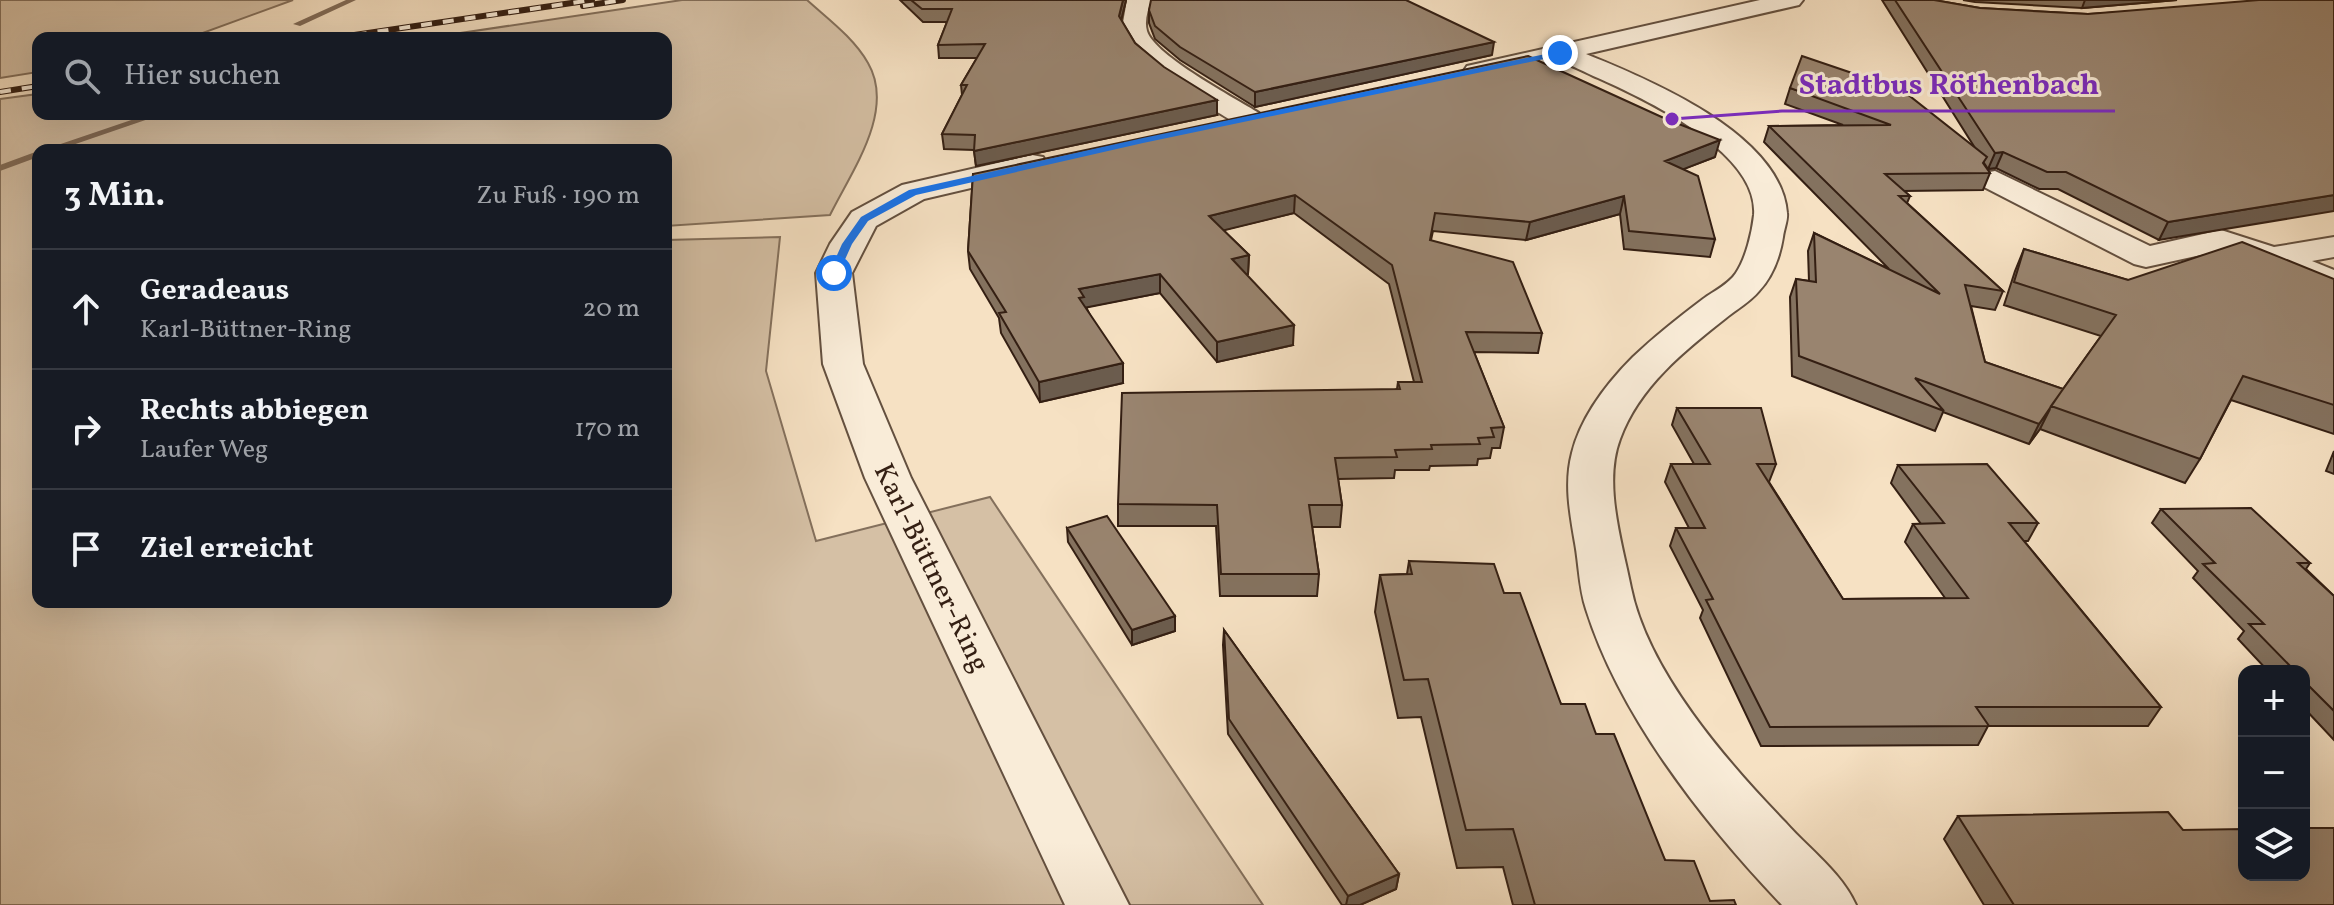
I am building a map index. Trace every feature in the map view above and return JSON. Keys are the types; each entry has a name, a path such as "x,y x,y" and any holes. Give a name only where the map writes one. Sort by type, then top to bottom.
{"street":[{"path":"1139,0 1134,23 1137,36 1176,71 1263,116 1204,128"},
{"path":"1691,0 1732,15"},
{"path":"1446,78 1791,0"},
{"path":"1560,53 1671,102 1727,139 1753,167 1770,202 1772,231 1750,280 1662,351 1623,391 1596,442 1589,492 1612,612 1648,683 1698,762 1769,850 1824,905"},
{"name":"Karl-Büttner-Ring","path":"1055,160 913,192 864,219 847,244 834,273 843,364 888,478 1097,905"},
{"path":"1995,180 2146,257 2221,240 2334,283"},
{"path":"2272,258 2334,247"}],"shaded area":[{"path":"0,0 293,0 205,32 32,32 32,73 0,78"},
{"path":"682,0 807,0 856,45 868,63 875,82 877,101 874,121 859,161 830,215 672,226 672,144 32,144 32,608 672,608 672,240 780,237 766,371 816,541 990,497 1263,905 0,905 0,99 32,95 32,120 672,120 672,32 467,32"}],"building":[{"path":"911,0 1123,0 1119,16 1135,43 1164,67 1217,100 974,151 975,135 942,134 967,85 961,85 985,44 938,45 952,9 922,9"},
{"path":"1151,0 1406,0 1494,42 1255,92 1180,47 1155,26 1149,10"},
{"path":"1895,0 1934,0 1980,8 2088,14 2259,0 2334,0 2334,195 2168,222 2066,172 2047,172 2003,152 1995,153"},
{"path":"1528,56 1666,119 1720,140 1665,161 1698,176 1715,239 1629,231 1624,196 1530,222 1435,213 1430,240 1513,262 1542,333 1466,332 1504,427 1491,428 1494,437 1478,438 1480,444 1431,445 1432,449 1395,450 1397,457 1335,458 1342,505 1309,505 1319,574 1221,574 1217,505 1118,504 1122,393 1400,389 1398,382 1422,382 1392,265 1295,195 1209,216 1249,255 1232,259 1294,325 1217,342 1160,274 1079,289 1084,297 1079,298 1123,363 1039,382 999,313 1006,312 968,251 973,174"},
{"path":"1802,56 1902,90 1987,157 1983,163 1990,173 1885,174 1910,196 1899,196 2003,291 1965,285 1985,362 2063,389 2039,424 1915,378 1944,411 1799,356 1796,279 1816,282 1814,233 1940,294 1769,126 1891,125 1790,88"},
{"path":"2242,242 2334,279 2334,405 2243,376 2200,459 2051,406 2116,315 2014,282 2024,249 2128,280"},
{"path":"1677,408 1761,408 1776,464 1757,464 1843,599 1968,598 1913,524 1944,523 1898,465 1987,464 2038,523 2009,523 2161,707 1976,707 1989,726 1770,727 1706,600 1713,599 1676,528 1705,528 1671,464 1710,464"},
{"path":"2251,508 2310,563 2298,563 2334,596 2334,711 2310,687 2310,665 2289,665 2249,624 2264,624 2203,564 2215,563 2161,509"},
{"path":"1107,516 1175,616 1132,630 1067,528"},
{"path":"1409,561 1494,564 1504,593 1520,593 1561,704 1585,704 1596,734 1614,734 1665,860 1694,861 1710,901 1734,900 1736,905 1535,905 1513,829 1466,830 1428,679 1404,680 1380,575 1412,574"},
{"path":"1224,630 1399,874 1348,896 1229,719"},
{"path":"2168,812 2183,830 2238,829 2238,881 2310,881 2310,828 2334,828 2334,905 2014,905 1958,816"}],"waterway":[{"path":"297,24 352,0"},
{"path":"66,144 140,120"},
{"path":"0,168 32,156"}],"railway":[{"path":"375,32 592,0"},
{"path":"583,6 623,0"},
{"path":"0,92 32,87"}],"place":[{"name":"Stadtbus Röthenbach","path":"1672,119"}],"route":[{"path":"834,273 847,244 864,219 913,192 1143,140 1560,53"}]}
